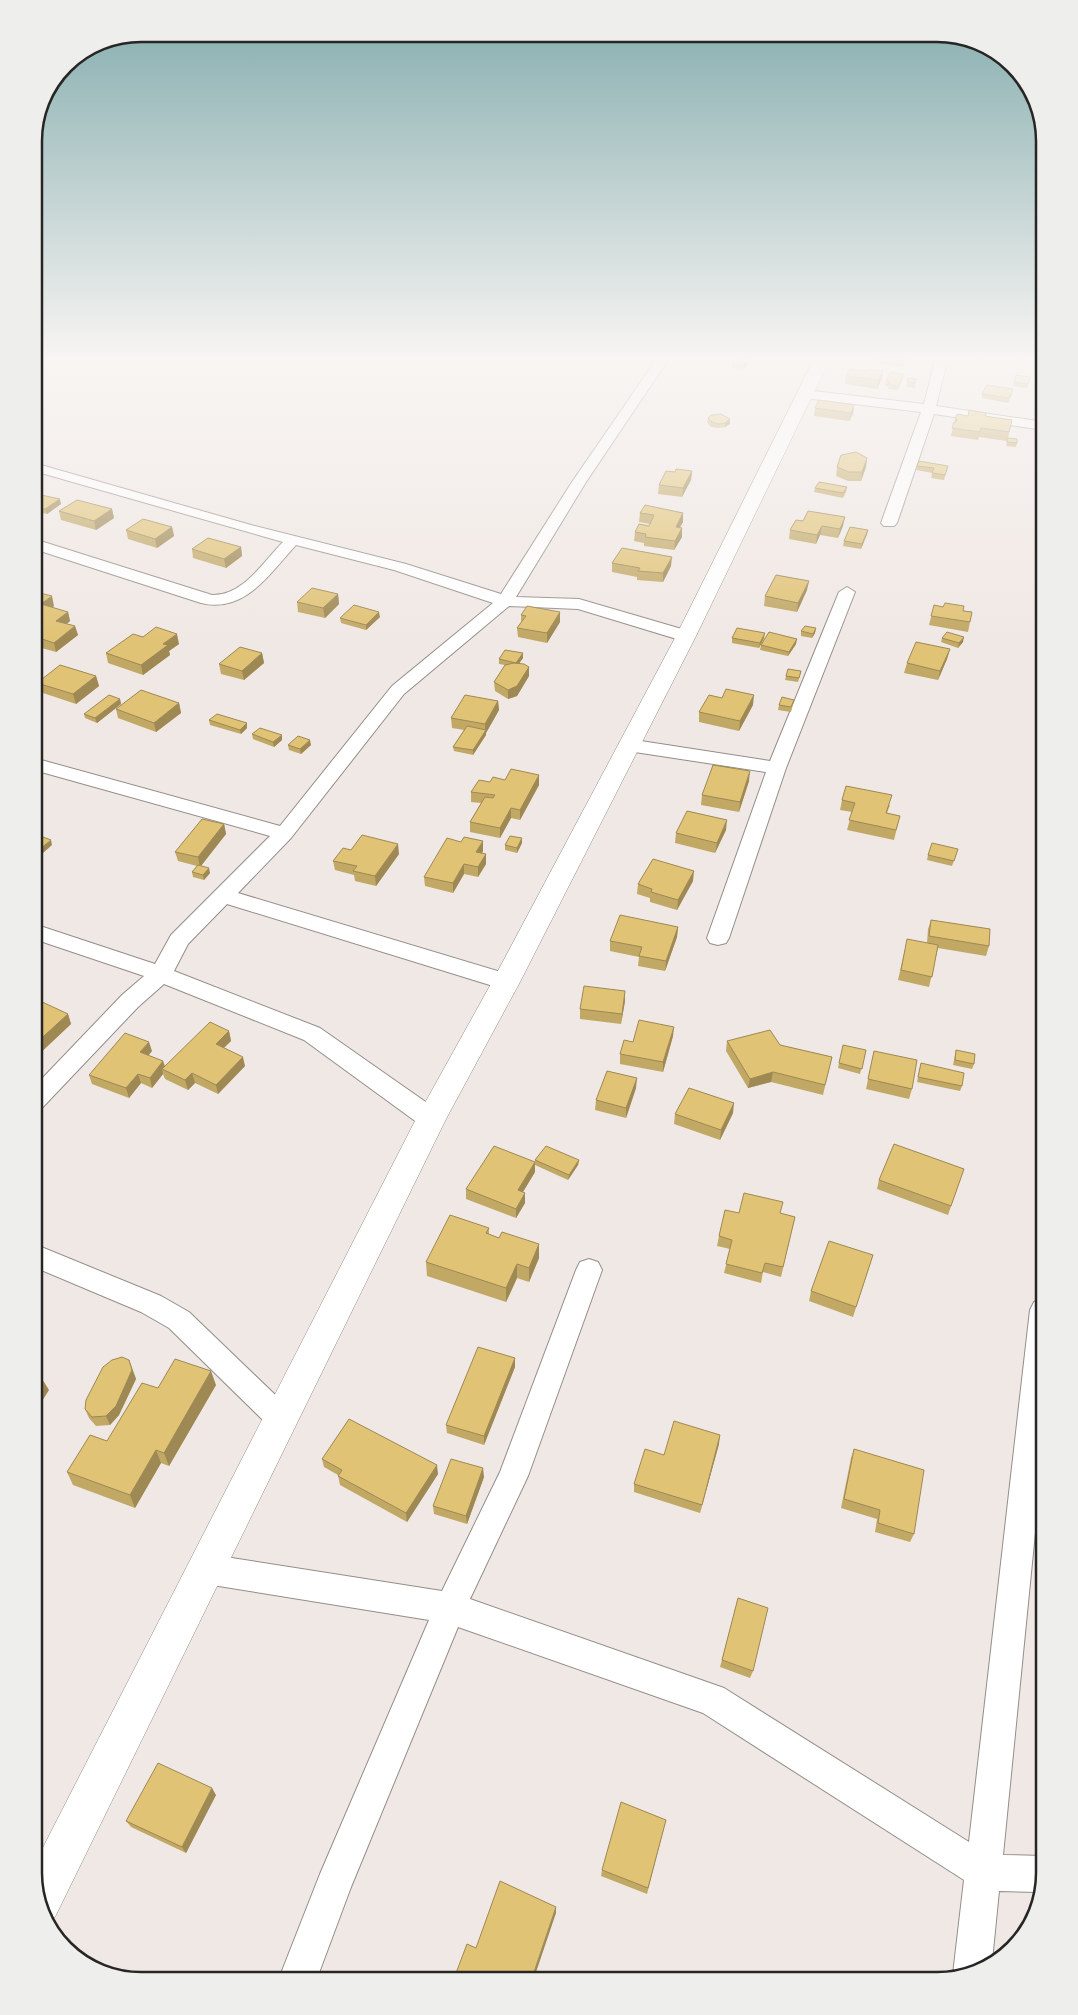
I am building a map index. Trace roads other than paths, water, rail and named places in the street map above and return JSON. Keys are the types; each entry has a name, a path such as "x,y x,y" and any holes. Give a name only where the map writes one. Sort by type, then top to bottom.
{"street":[{"path":"42,1093 130,1001 161,974 179,940 284,834 329,780 398,690 505,601 601,451"},
{"path":"44,1891 432,1119 506,982 686,636 776,451"},
{"path":"889,523 914,451"},
{"path":"43,469 293,540 400,567 505,601 579,604 686,636"},
{"path":"43,547 207,600 220,601 235,598 244,592 293,540"},
{"path":"718,938 777,768 847,592"},
{"path":"628,745 777,768"},
{"path":"43,766 284,834"},
{"path":"222,895 506,982"},
{"path":"43,935 161,974 312,1034 432,1119"},
{"path":"42,1259 151,1304 179,1320 282,1420"},
{"path":"300,1972 333,1887 450,1608 513,1476 589,1270"},
{"path":"973,1965 985,1873 1036,1386"},
{"path":"206,1569 450,1608 712,1700 985,1873 1036,1874"}]}
